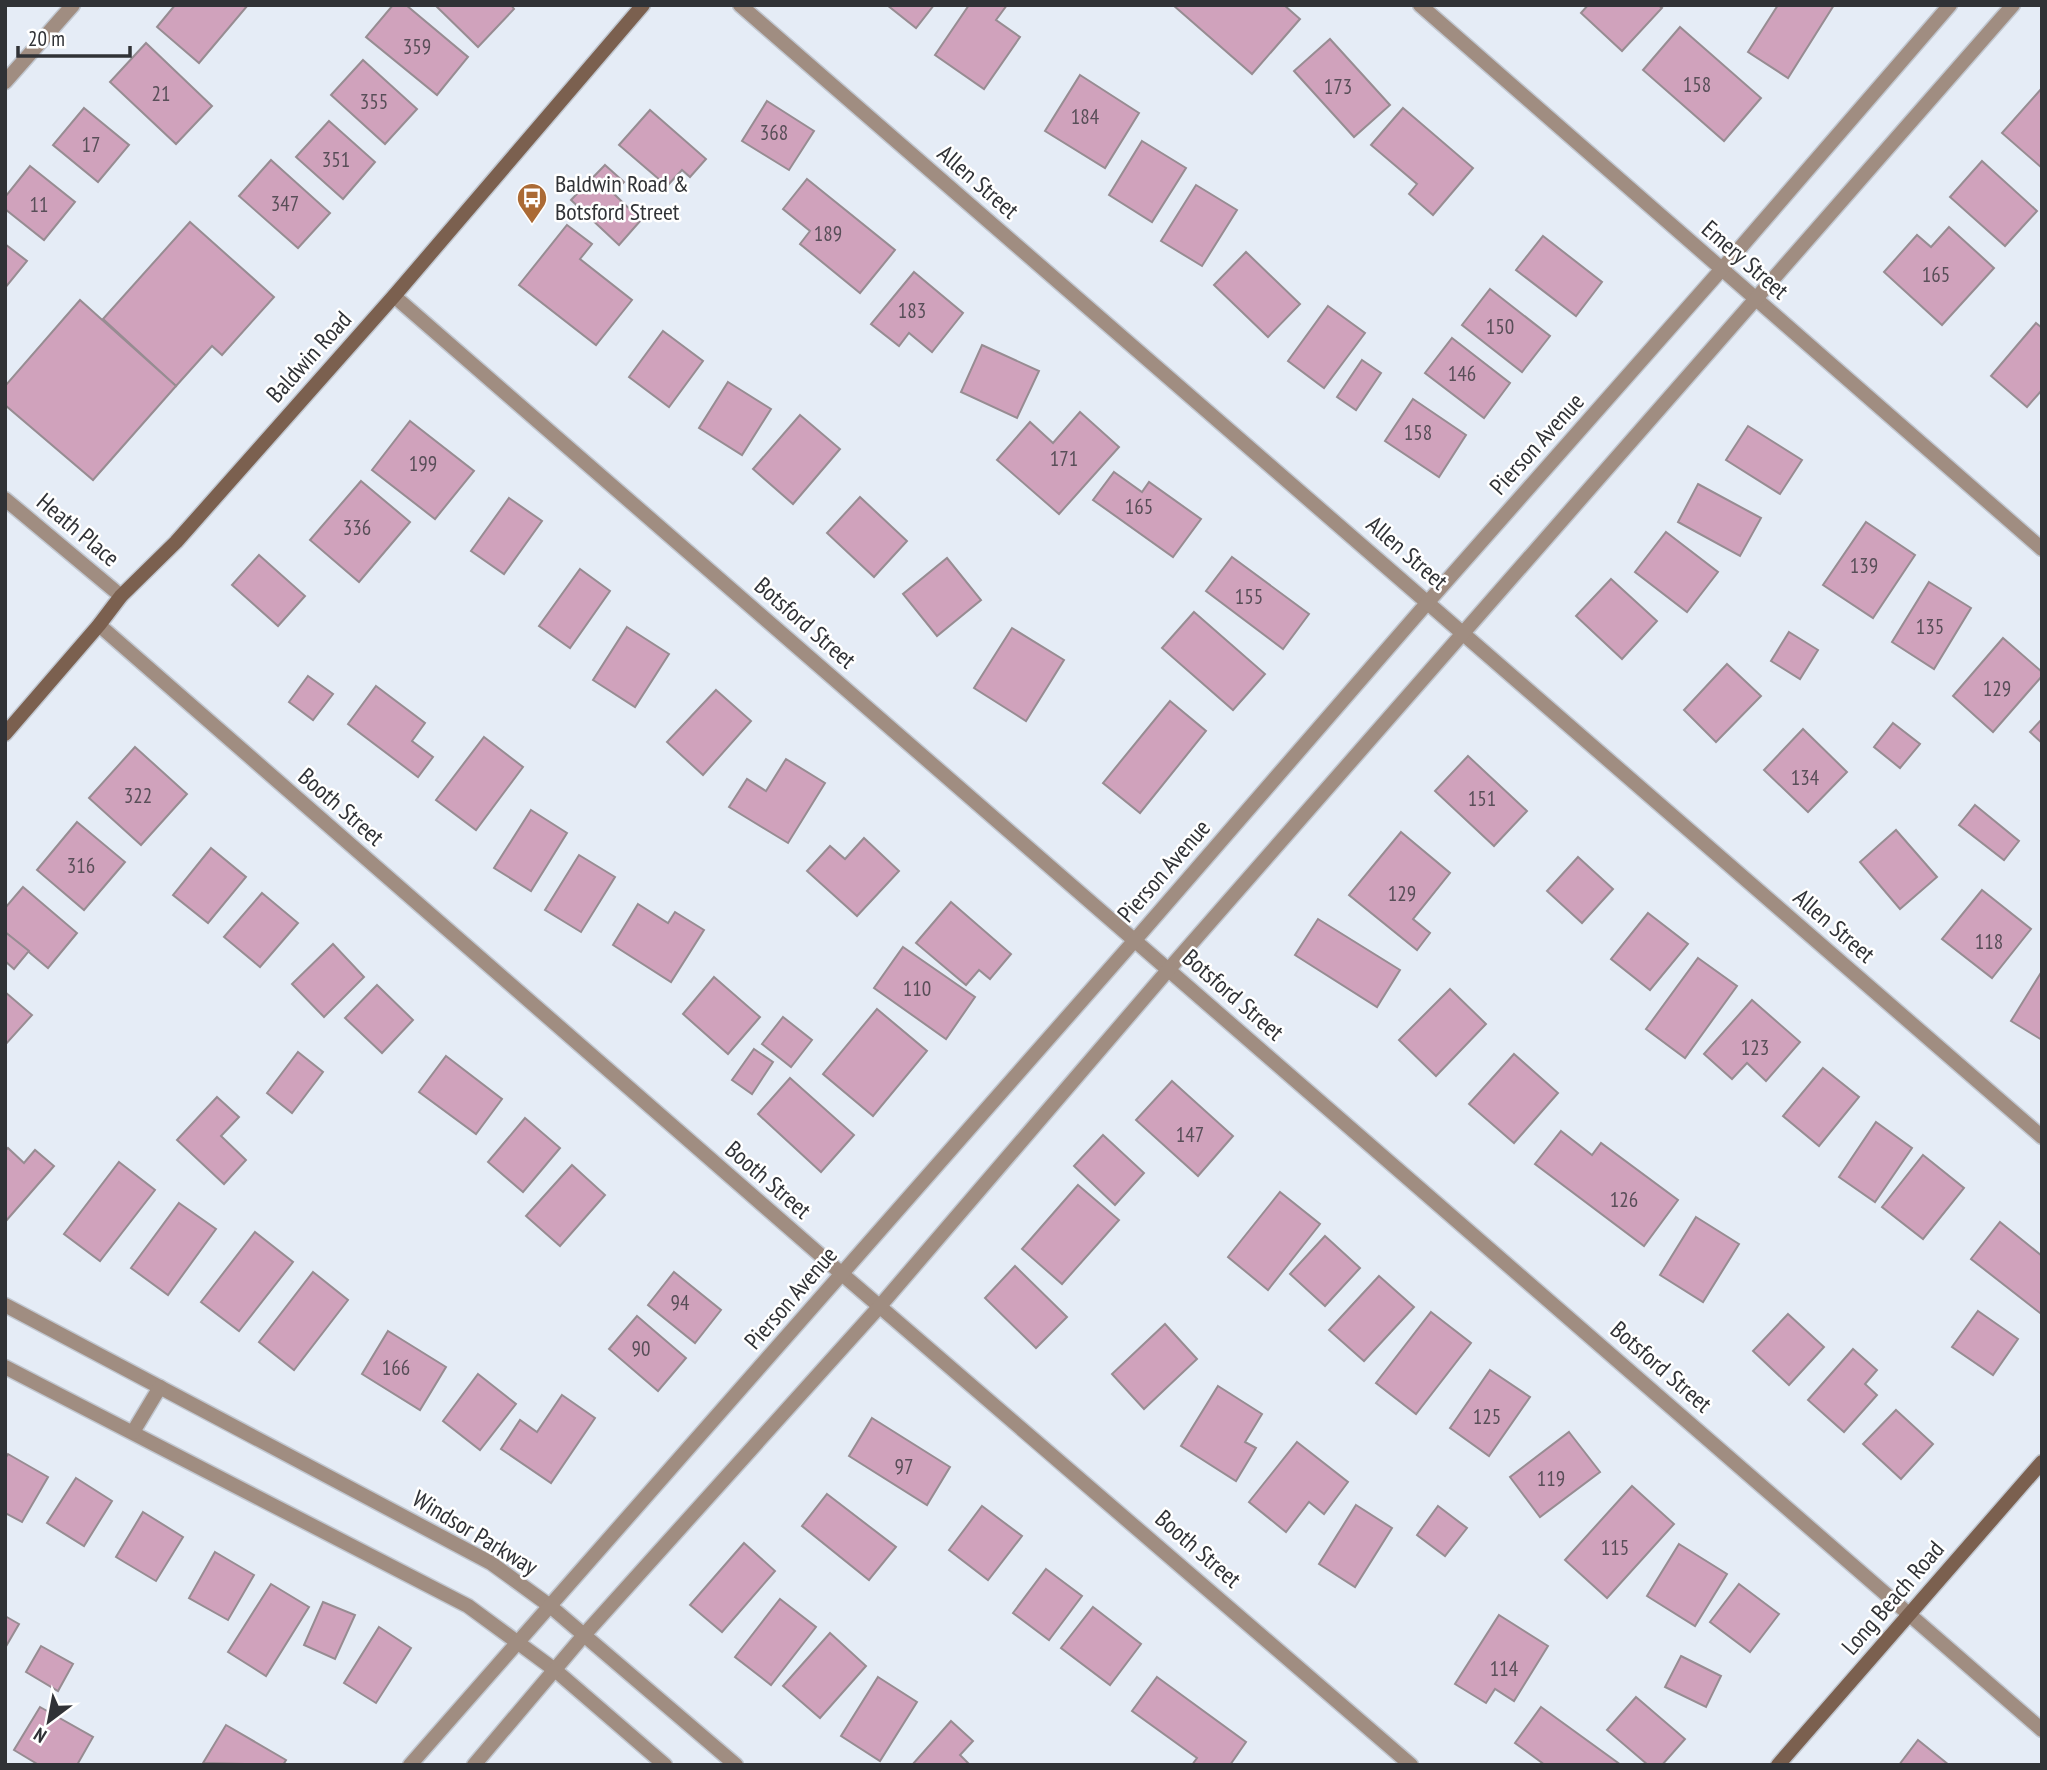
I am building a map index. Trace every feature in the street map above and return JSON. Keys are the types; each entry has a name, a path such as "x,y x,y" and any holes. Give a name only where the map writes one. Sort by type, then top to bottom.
{"main road":[{"name":"Baldwin Road","path":"5,734 121,596 176,542 394,296 643,5"},
{"name":"Long Beach Road","path":"1778,1765 2042,1462"}],"street":[{"path":"5,82 73,5"},
{"name":"Allen Street","path":"740,5 2042,1137"},
{"name":"Emery Street","path":"1420,5 2042,549"},
{"name":"Pierson Avenue","path":"410,1765 1135,940 1950,5"},
{"path":"474,1765 584,1634 880,1306 1169,969 2013,5"},
{"name":"Botsford Street","path":"394,296 2042,1730"},
{"name":"Heath Place","path":"5,499 121,596"},
{"name":"Booth Street","path":"99,625 842,1274 1411,1765"},
{"name":"Windsor Parkway","path":"5,1305 491,1563 584,1634 736,1765"},
{"path":"5,1367 468,1606 555,1670 665,1765"},
{"path":"133,1432 160,1387"}],"building":[{"path":"175,5 248,5 199,63 157,27"},
{"path":"393,5 406,5 468,57 437,95 366,37"},
{"path":"435,5 511,5 514,9 478,47"},
{"path":"887,5 934,5 916,28"},
{"path":"969,5 1007,5 996,20 1020,37 984,89 935,55"},
{"path":"1173,5 1284,5 1300,19 1252,74"},
{"path":"1588,5 1658,5 1662,8 1622,51 1581,13"},
{"path":"1778,5 1834,5 1788,78 1748,52"},
{"path":"1680,27 1761,98 1724,141 1643,70"},
{"path":"1330,39 1390,105 1354,137 1294,71"},
{"path":"146,43 212,106 176,144 110,82"},
{"path":"363,60 417,109 385,144 331,95"},
{"path":"1080,75 1139,113 1105,168 1045,131"},
{"path":"2042,88 2042,168 2002,133"},
{"path":"767,101 814,131 789,170 742,141"},
{"path":"84,108 129,145 98,182 53,145"},
{"path":"1403,108 1473,168 1433,215 1409,194 1417,184 1371,145"},
{"path":"650,110 706,159 690,177 682,170 667,186 619,145"},
{"path":"329,121 375,162 343,199 296,157"},
{"path":"1142,141 1186,168 1152,222 1109,195"},
{"path":"271,160 330,213 298,248 239,196"},
{"path":"1982,161 2037,211 2005,246 1950,197"},
{"path":"605,165 624,182 613,193 641,220 619,245 571,200"},
{"path":"30,166 75,202 44,240 5,209 5,197"},
{"path":"807,179 895,250 860,293 800,244 810,231 783,209"},
{"path":"1196,185 1237,210 1202,266 1161,241"},
{"path":"190,222 274,297 222,355 212,346 176,386 103,319"},
{"path":"567,225 592,244 580,259 632,300 596,345 519,285"},
{"path":"1949,227 1994,268 1942,325 1884,272 1917,235 1931,247"},
{"path":"1543,236 1602,282 1576,316 1516,270"},
{"path":"5,244 27,261 5,288"},
{"path":"1246,252 1300,304 1268,337 1214,285"},
{"path":"914,272 963,313 932,352 909,333 899,346 871,324"},
{"path":"1490,289 1550,336 1522,372 1462,325"},
{"path":"80,300 176,386 93,480 5,405 5,386"},
{"path":"1328,306 1365,333 1324,388 1288,361"},
{"path":"2036,323 2042,328 2042,390 2027,407 1991,376"},
{"path":"663,331 703,361 669,407 629,377"},
{"path":"1452,338 1510,383 1484,418 1425,373"},
{"path":"982,345 1039,371 1017,418 961,392"},
{"path":"1362,360 1381,373 1356,410 1337,397"},
{"path":"728,382 771,409 742,455 699,428"},
{"path":"1413,399 1466,435 1439,477 1385,441"},
{"path":"1080,412 1119,447 1059,514 997,460 1030,422 1053,443"},
{"path":"800,415 840,449 793,504 753,469"},
{"path":"410,421 474,471 435,519 372,470"},
{"path":"1748,426 1802,460 1780,494 1726,460"},
{"path":"1114,472 1142,492 1149,482 1201,519 1173,557 1093,500"},
{"path":"361,481 410,522 359,582 310,540"},
{"path":"1698,484 1761,518 1740,556 1678,522"},
{"path":"860,497 907,541 874,577 827,533"},
{"path":"509,498 542,521 504,574 471,551"},
{"path":"1866,522 1915,555 1873,618 1823,585"},
{"path":"1666,532 1718,572 1687,612 1635,572"},
{"path":"259,555 305,596 278,626 232,585"},
{"path":"1232,557 1309,614 1283,649 1206,591"},
{"path":"947,558 981,600 937,636 903,594"},
{"path":"580,569 610,591 570,648 539,626"},
{"path":"1611,579 1657,621 1622,659 1576,616"},
{"path":"1929,582 1971,608 1934,669 1892,642"},
{"path":"1194,612 1265,674 1233,710 1162,648"},
{"path":"627,627 669,654 635,707 593,680"},
{"path":"1012,628 1064,660 1026,721 974,688"},
{"path":"1789,632 1818,650 1800,679 1771,661"},
{"path":"2003,638 2042,672 2042,676 1993,732 1953,696"},
{"path":"1727,664 1761,696 1716,742 1684,710"},
{"path":"308,676 333,694 313,720 289,702"},
{"path":"376,686 425,723 412,741 433,757 418,777 348,724"},
{"path":"716,690 751,721 703,775 667,742"},
{"path":"1170,701 1206,731 1140,813 1103,783"},
{"path":"2042,719 2042,743 2030,732"},
{"path":"1893,723 1920,744 1900,768 1874,747"},
{"path":"1803,729 1847,772 1808,812 1764,770"},
{"path":"484,737 523,767 476,830 436,800"},
{"path":"135,747 187,794 141,845 89,798"},
{"path":"1468,756 1527,811 1494,846 1435,791"},
{"path":"786,759 825,783 788,843 729,807 747,779 766,791"},
{"path":"1975,805 2019,841 2004,860 1959,825"},
{"path":"531,810 567,833 531,891 494,868"},
{"path":"77,822 125,862 84,910 37,870"},
{"path":"1896,830 1937,877 1900,909 1860,862"},
{"path":"1401,832 1450,873 1413,919 1430,933 1417,950 1349,895"},
{"path":"864,838 899,871 857,916 807,871 830,846 845,859"},
{"path":"211,848 246,877 208,923 173,895"},
{"path":"579,855 615,877 581,932 545,910"},
{"path":"1578,857 1613,889 1582,923 1547,891"},
{"path":"23,887 77,933 48,968 5,932 5,908"},
{"path":"1982,890 2031,929 1992,978 1942,939"},
{"path":"262,893 298,923 260,967 224,937"},
{"path":"951,902 1011,954 990,979 979,970 966,985 916,943"},
{"path":"638,904 668,923 675,912 704,930 671,982 613,945"},
{"path":"1648,913 1688,944 1650,990 1611,959"},
{"path":"1318,919 1400,970 1377,1007 1295,955"},
{"path":"5,932 29,951 14,969 5,961"},
{"path":"333,944 364,977 324,1017 292,984"},
{"path":"903,947 975,997 946,1039 874,988"},
{"path":"1698,958 1737,986 1685,1058 1646,1029"},
{"path":"2042,971 2042,1040 2011,1021"},
{"path":"714,977 760,1017 728,1054 683,1014"},
{"path":"377,985 413,1020 382,1053 345,1018"},
{"path":"1450,989 1486,1024 1436,1076 1399,1040"},
{"path":"5,992 32,1015 5,1045"},
{"path":"1752,1000 1800,1042 1766,1081 1747,1063 1732,1079 1704,1054"},
{"path":"877,1009 927,1051 873,1116 823,1074"},
{"path":"783,1017 812,1040 791,1067 762,1044"},
{"path":"754,1049 773,1062 752,1094 732,1080"},
{"path":"298,1052 323,1072 292,1113 267,1093"},
{"path":"1514,1054 1558,1093 1514,1143 1469,1104"},
{"path":"446,1056 502,1099 476,1134 419,1092"},
{"path":"1823,1068 1859,1097 1819,1146 1783,1116"},
{"path":"790,1078 854,1135 821,1172 758,1114"},
{"path":"1172,1081 1233,1136 1198,1176 1136,1120"},
{"path":"217,1097 239,1117 221,1136 246,1160 224,1184 177,1140"},
{"path":"525,1118 560,1148 523,1192 488,1162"},
{"path":"1876,1122 1912,1148 1875,1202 1839,1177"},
{"path":"1561,1131 1592,1155 1601,1143 1678,1200 1644,1246 1535,1164"},
{"path":"1103,1135 1144,1173 1115,1205 1074,1166"},
{"path":"8,1148 24,1163 35,1150 54,1166 5,1222 5,1151"},
{"path":"1923,1155 1964,1188 1923,1239 1882,1207"},
{"path":"119,1162 155,1190 100,1261 64,1234"},
{"path":"572,1165 605,1195 560,1246 526,1216"},
{"path":"1078,1185 1119,1220 1062,1284 1022,1249"},
{"path":"1280,1192 1320,1224 1268,1290 1228,1257"},
{"path":"179,1203 216,1229 168,1295 131,1268"},
{"path":"1696,1217 1739,1244 1703,1302 1660,1275"},
{"path":"2000,1222 2042,1256 2040,1313 1971,1259"},
{"path":"255,1232 293,1262 239,1331 201,1302"},
{"path":"1325,1236 1360,1268 1325,1306 1290,1274"},
{"path":"1015,1266 1067,1317 1036,1348 985,1298"},
{"path":"313,1272 348,1300 294,1370 259,1342"},
{"path":"674,1272 721,1310 695,1343 648,1305"},
{"path":"1379,1276 1414,1307 1364,1361 1329,1330"},
{"path":"1978,1311 2018,1339 1993,1375 1952,1347"},
{"path":"1431,1312 1471,1343 1416,1414 1376,1383"},
{"path":"1788,1314 1824,1347 1789,1385 1753,1351"},
{"path":"637,1316 686,1358 658,1391 609,1349"},
{"path":"1165,1324 1197,1359 1144,1409 1112,1374"},
{"path":"388,1331 446,1367 420,1410 362,1374"},
{"path":"1853,1349 1877,1370 1865,1384 1877,1395 1844,1432 1808,1400"},
{"path":"1490,1370 1530,1397 1489,1456 1450,1428"},
{"path":"478,1374 516,1404 480,1450 443,1421"},
{"path":"1218,1386 1262,1414 1245,1442 1256,1448 1236,1481 1181,1446"},
{"path":"562,1395 595,1418 551,1483 501,1449 520,1420 537,1432"},
{"path":"1896,1410 1933,1444 1901,1479 1863,1444"},
{"path":"872,1418 950,1467 927,1505 849,1456"},
{"path":"1569,1432 1600,1472 1540,1517 1510,1477"},
{"path":"1297,1442 1348,1482 1324,1514 1309,1502 1286,1532 1249,1502"},
{"path":"8,1454 48,1477 22,1522 5,1513 5,1459"},
{"path":"76,1478 112,1501 84,1546 47,1523"},
{"path":"1632,1486 1674,1524 1607,1598 1565,1560"},
{"path":"827,1494 896,1547 869,1580 802,1526"},
{"path":"1356,1505 1392,1528 1355,1587 1319,1564"},
{"path":"982,1506 1022,1536 988,1580 949,1550"},
{"path":"1438,1506 1467,1528 1445,1556 1417,1535"},
{"path":"143,1512 183,1537 156,1581 116,1557"},
{"path":"744,1543 775,1571 722,1632 690,1605"},
{"path":"1679,1544 1727,1574 1695,1626 1647,1596"},
{"path":"215,1552 254,1575 228,1620 189,1598"},
{"path":"1046,1569 1082,1596 1049,1640 1013,1613"},
{"path":"271,1584 309,1607 266,1676 228,1652"},
{"path":"1739,1584 1779,1614 1750,1652 1710,1622"},
{"path":"780,1599 816,1627 771,1685 735,1657"},
{"path":"323,1602 355,1615 335,1659 304,1645"},
{"path":"1093,1607 1141,1644 1110,1685 1061,1648"},
{"path":"1499,1615 1548,1646 1514,1701 1495,1689 1486,1703 1455,1684"},
{"path":"5,1616 19,1624 5,1648"},
{"path":"379,1627 411,1648 376,1703 344,1683"},
{"path":"830,1633 866,1666 820,1718 783,1686"},
{"path":"41,1646 73,1664 58,1691 26,1672"},
{"path":"1681,1656 1721,1676 1706,1707 1665,1687"},
{"path":"878,1677 917,1702 880,1761 841,1736"},
{"path":"1157,1677 1246,1742 1230,1765 1192,1765 1197,1758 1132,1711"},
{"path":"1636,1697 1685,1739 1662,1765 1648,1765 1607,1730"},
{"path":"40,1707 93,1737 77,1765 39,1765 14,1750"},
{"path":"1541,1707 1621,1765 1545,1765 1515,1743"},
{"path":"951,1721 973,1741 960,1755 970,1765 912,1765"},
{"path":"226,1725 286,1760 283,1765 203,1763"},
{"path":"1918,1740 1949,1765 1899,1765"}],"place":[{"name":"Baldwin Road & Botsford Street","path":"532,225"}]}
